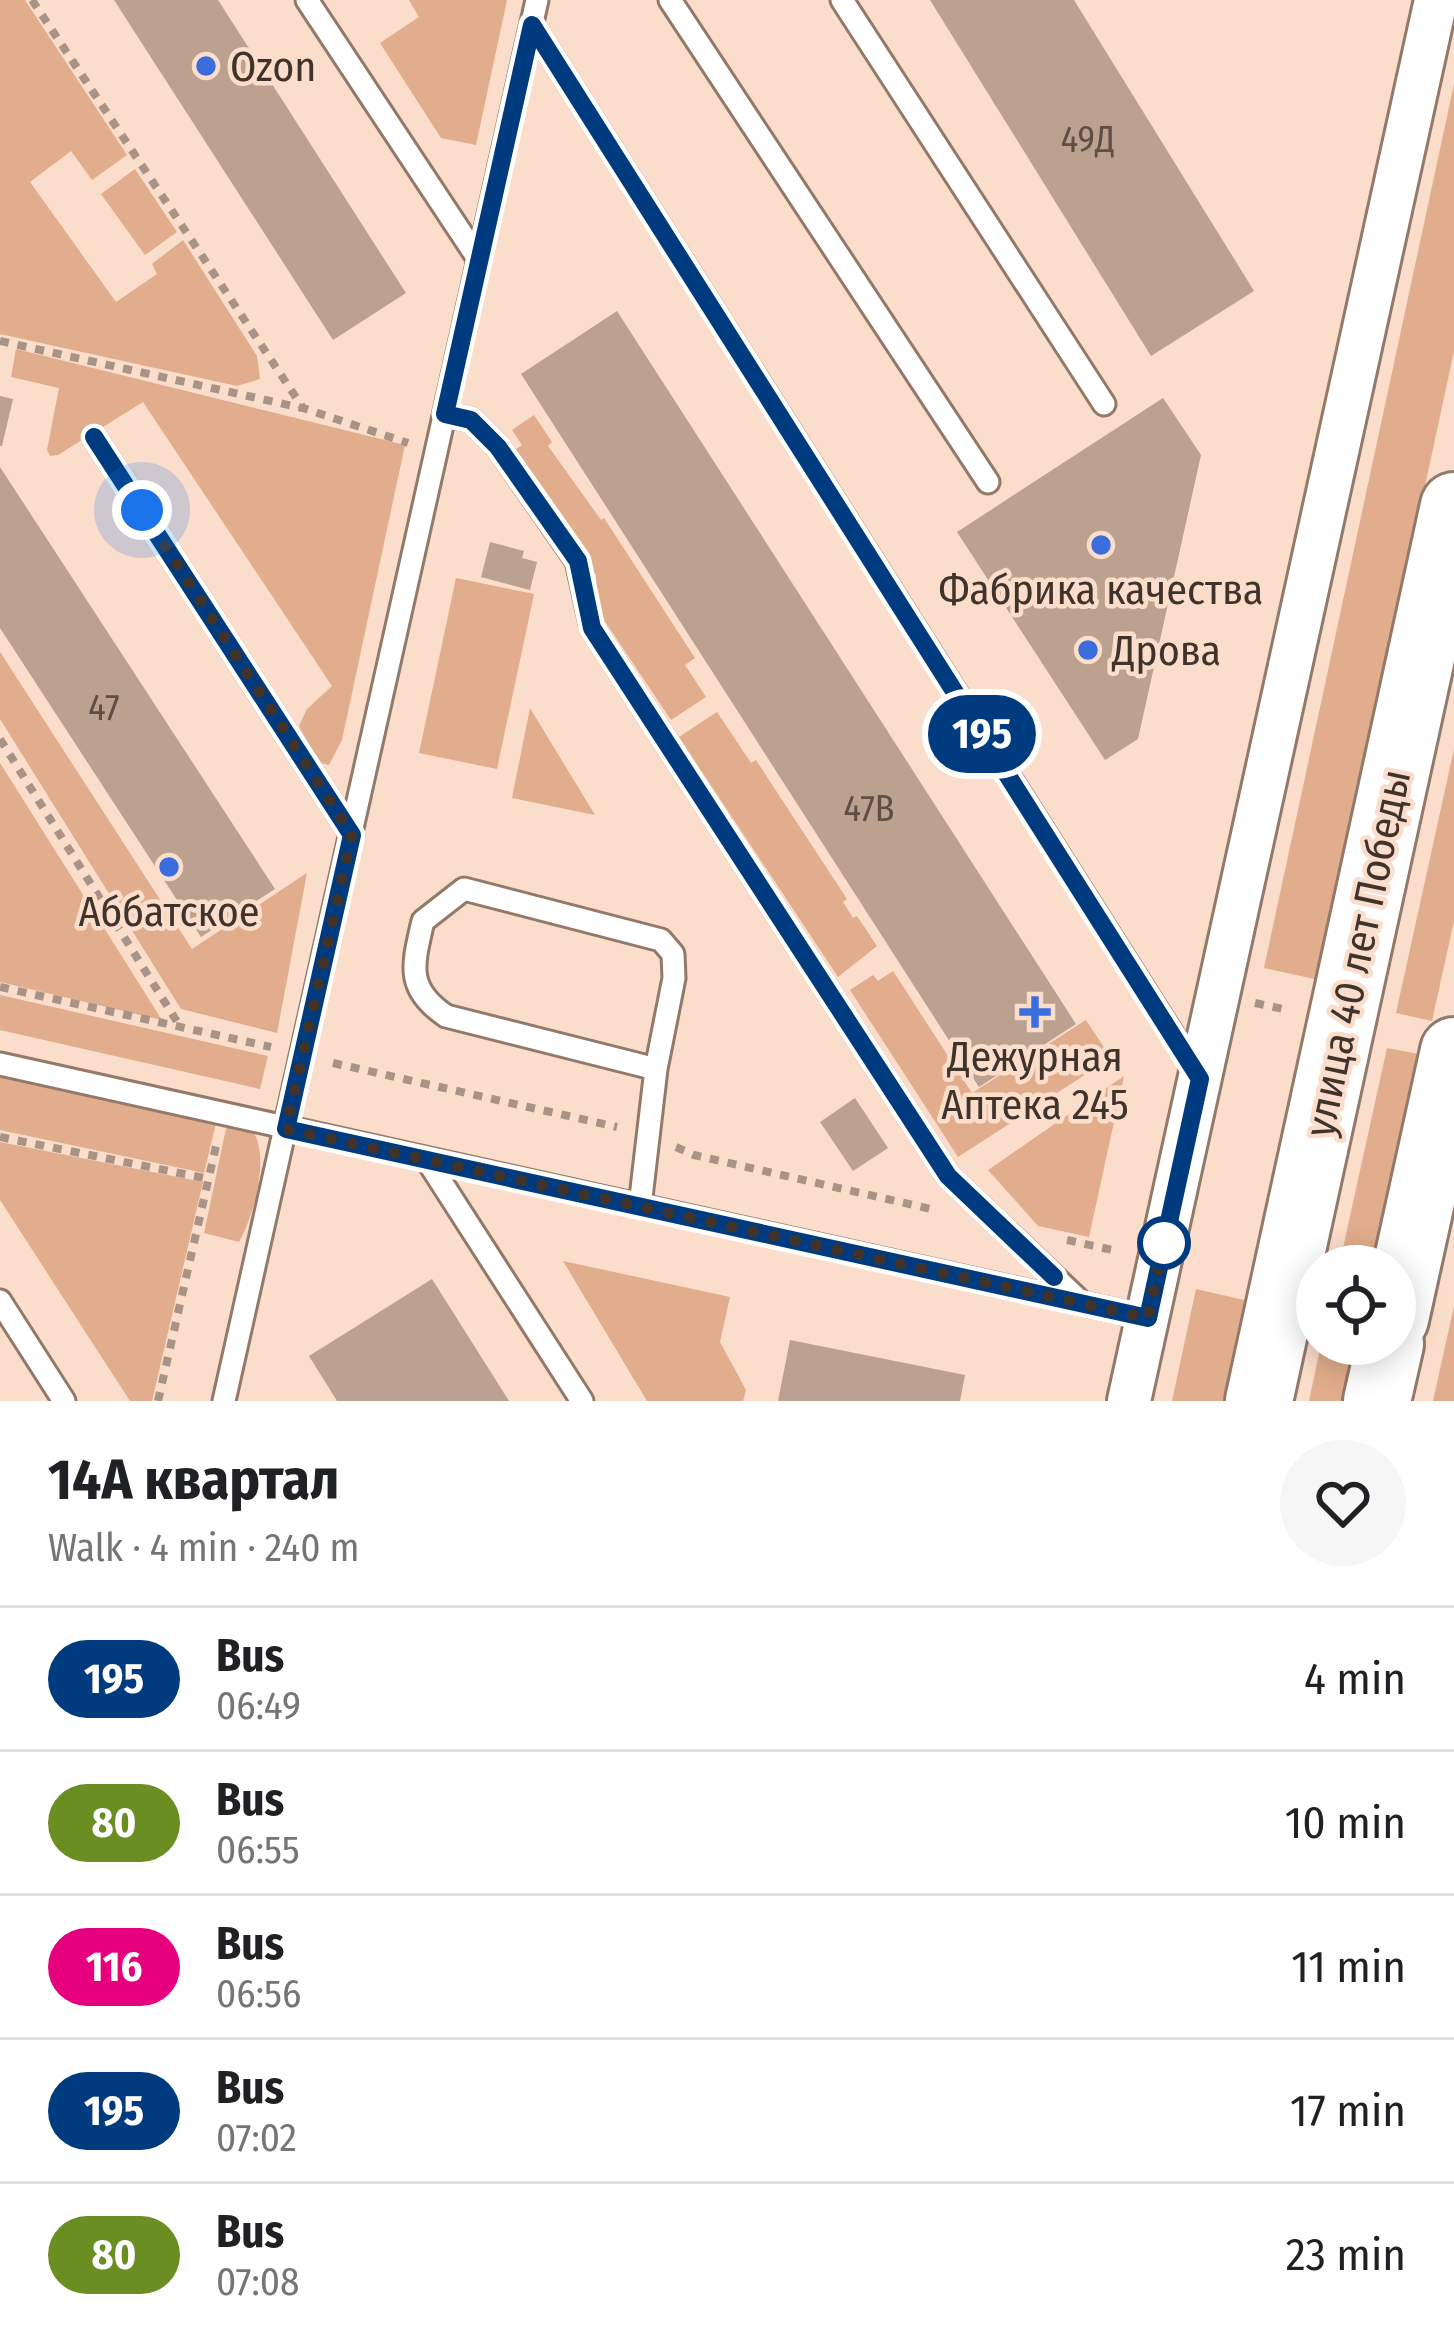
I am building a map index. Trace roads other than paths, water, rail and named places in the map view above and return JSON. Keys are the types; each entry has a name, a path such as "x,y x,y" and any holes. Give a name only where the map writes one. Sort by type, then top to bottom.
{"main road":[{"name":"улица 40 лет Победы","path":"1259,1401 1454,506"},
{"path":"1411,1245 1454,1051"},
{"path":"1377,1401 1385,1365"}],"street":[{"path":"1130,1401 1436,0"}],"lane":[{"path":"307,0 479,260"},
{"path":"229,1396 537,0"},
{"path":"670,0 988,482"},
{"path":"842,0 1104,404"},
{"path":"532,25 1200,1079"},
{"path":"445,414 471,420 498,447 578,561 592,628 948,1176 1082,1303"},
{"path":"94,437 352,835"},
{"path":"640,1206 656,1069 674,978 673,954 661,940 464,889 423,922 414,977 423,1000 446,1016 656,1069"},
{"path":"0,1064 1148,1318"},
{"path":"427,1160 582,1401"},
{"path":"0,1301 64,1401"}],"place":[{"name":"Ozon","path":"206,66"},
{"name":"Фабрика качества","path":"1101,545"},
{"name":"Дрова","path":"1088,650"},
{"name":"Аббатское","path":"169,867"},
{"name":"Дежурная Аптека 245","path":"1035,1012"}]}
